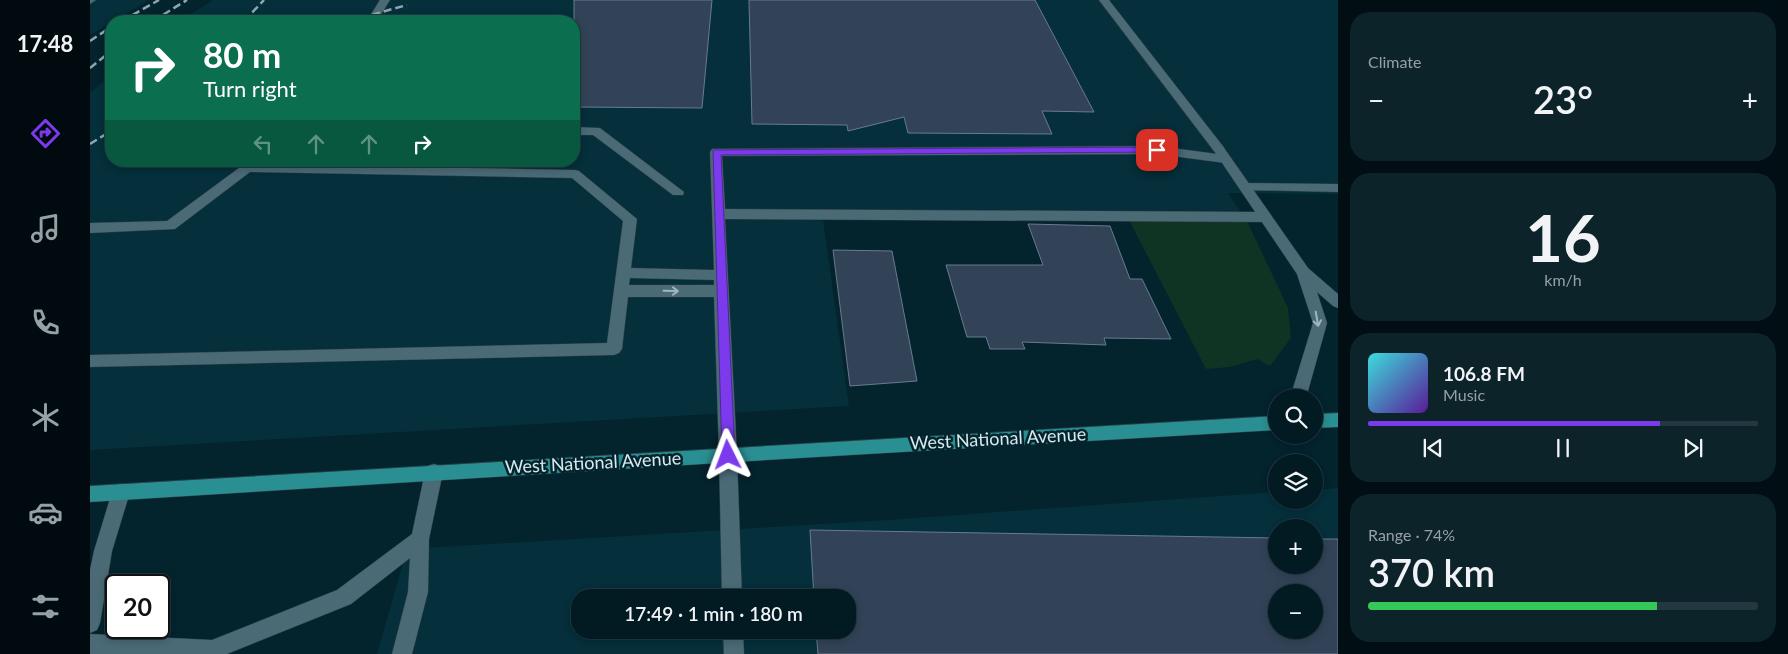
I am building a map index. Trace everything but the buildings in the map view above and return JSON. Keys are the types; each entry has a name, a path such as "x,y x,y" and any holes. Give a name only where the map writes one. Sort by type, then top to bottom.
{"main road":[{"path":"1323,421 1338,420"},
{"name":"West National Avenue","path":"90,494 434,472 1268,424"}],"street":[{"path":"376,15 385,0"},
{"path":"1104,0 1222,154 1303,272 1338,302"},
{"path":"580,131 596,131 678,192"},
{"path":"732,589 716,152 1157,150 1222,154"},
{"path":"90,228 170,226 247,168 575,174 630,219 614,349 90,361"},
{"path":"1245,187 1338,188"},
{"path":"718,214 1265,217"},
{"path":"1301,389 1320,323 1303,272"},
{"path":"624,273 721,275"},
{"path":"622,290 721,291"},
{"path":"402,654 418,592 420,539 434,472"},
{"path":"90,623 103,551 121,492"},
{"path":"90,644 212,650 344,596 420,539"},
{"path":"733,639 734,654"}],"shaded area":[{"path":"90,0 149,0 124,15 105,15 105,26 90,35"},
{"path":"213,0 1338,0 1338,194 1228,193 1247,221 823,219 849,406 90,450 90,93 105,80 105,167 580,167 580,15 189,15"},
{"path":"1338,488 1338,654 377,654 407,549 887,520 1268,493 1268,509 1323,509 1323,489"}],"green space":[{"path":"1129,220 1247,221 1288,308 1291,338 1270,366 1257,359 1230,367 1206,369"}],"railway":[{"path":"133,15 159,0"},
{"path":"163,15 187,0"},
{"path":"250,15 264,0"},
{"path":"371,15 407,5"},
{"path":"90,41 105,31"},
{"path":"90,68 105,56"},
{"path":"90,144 105,135"}],"route":[{"path":"728,455 716,152 1157,150"}]}
